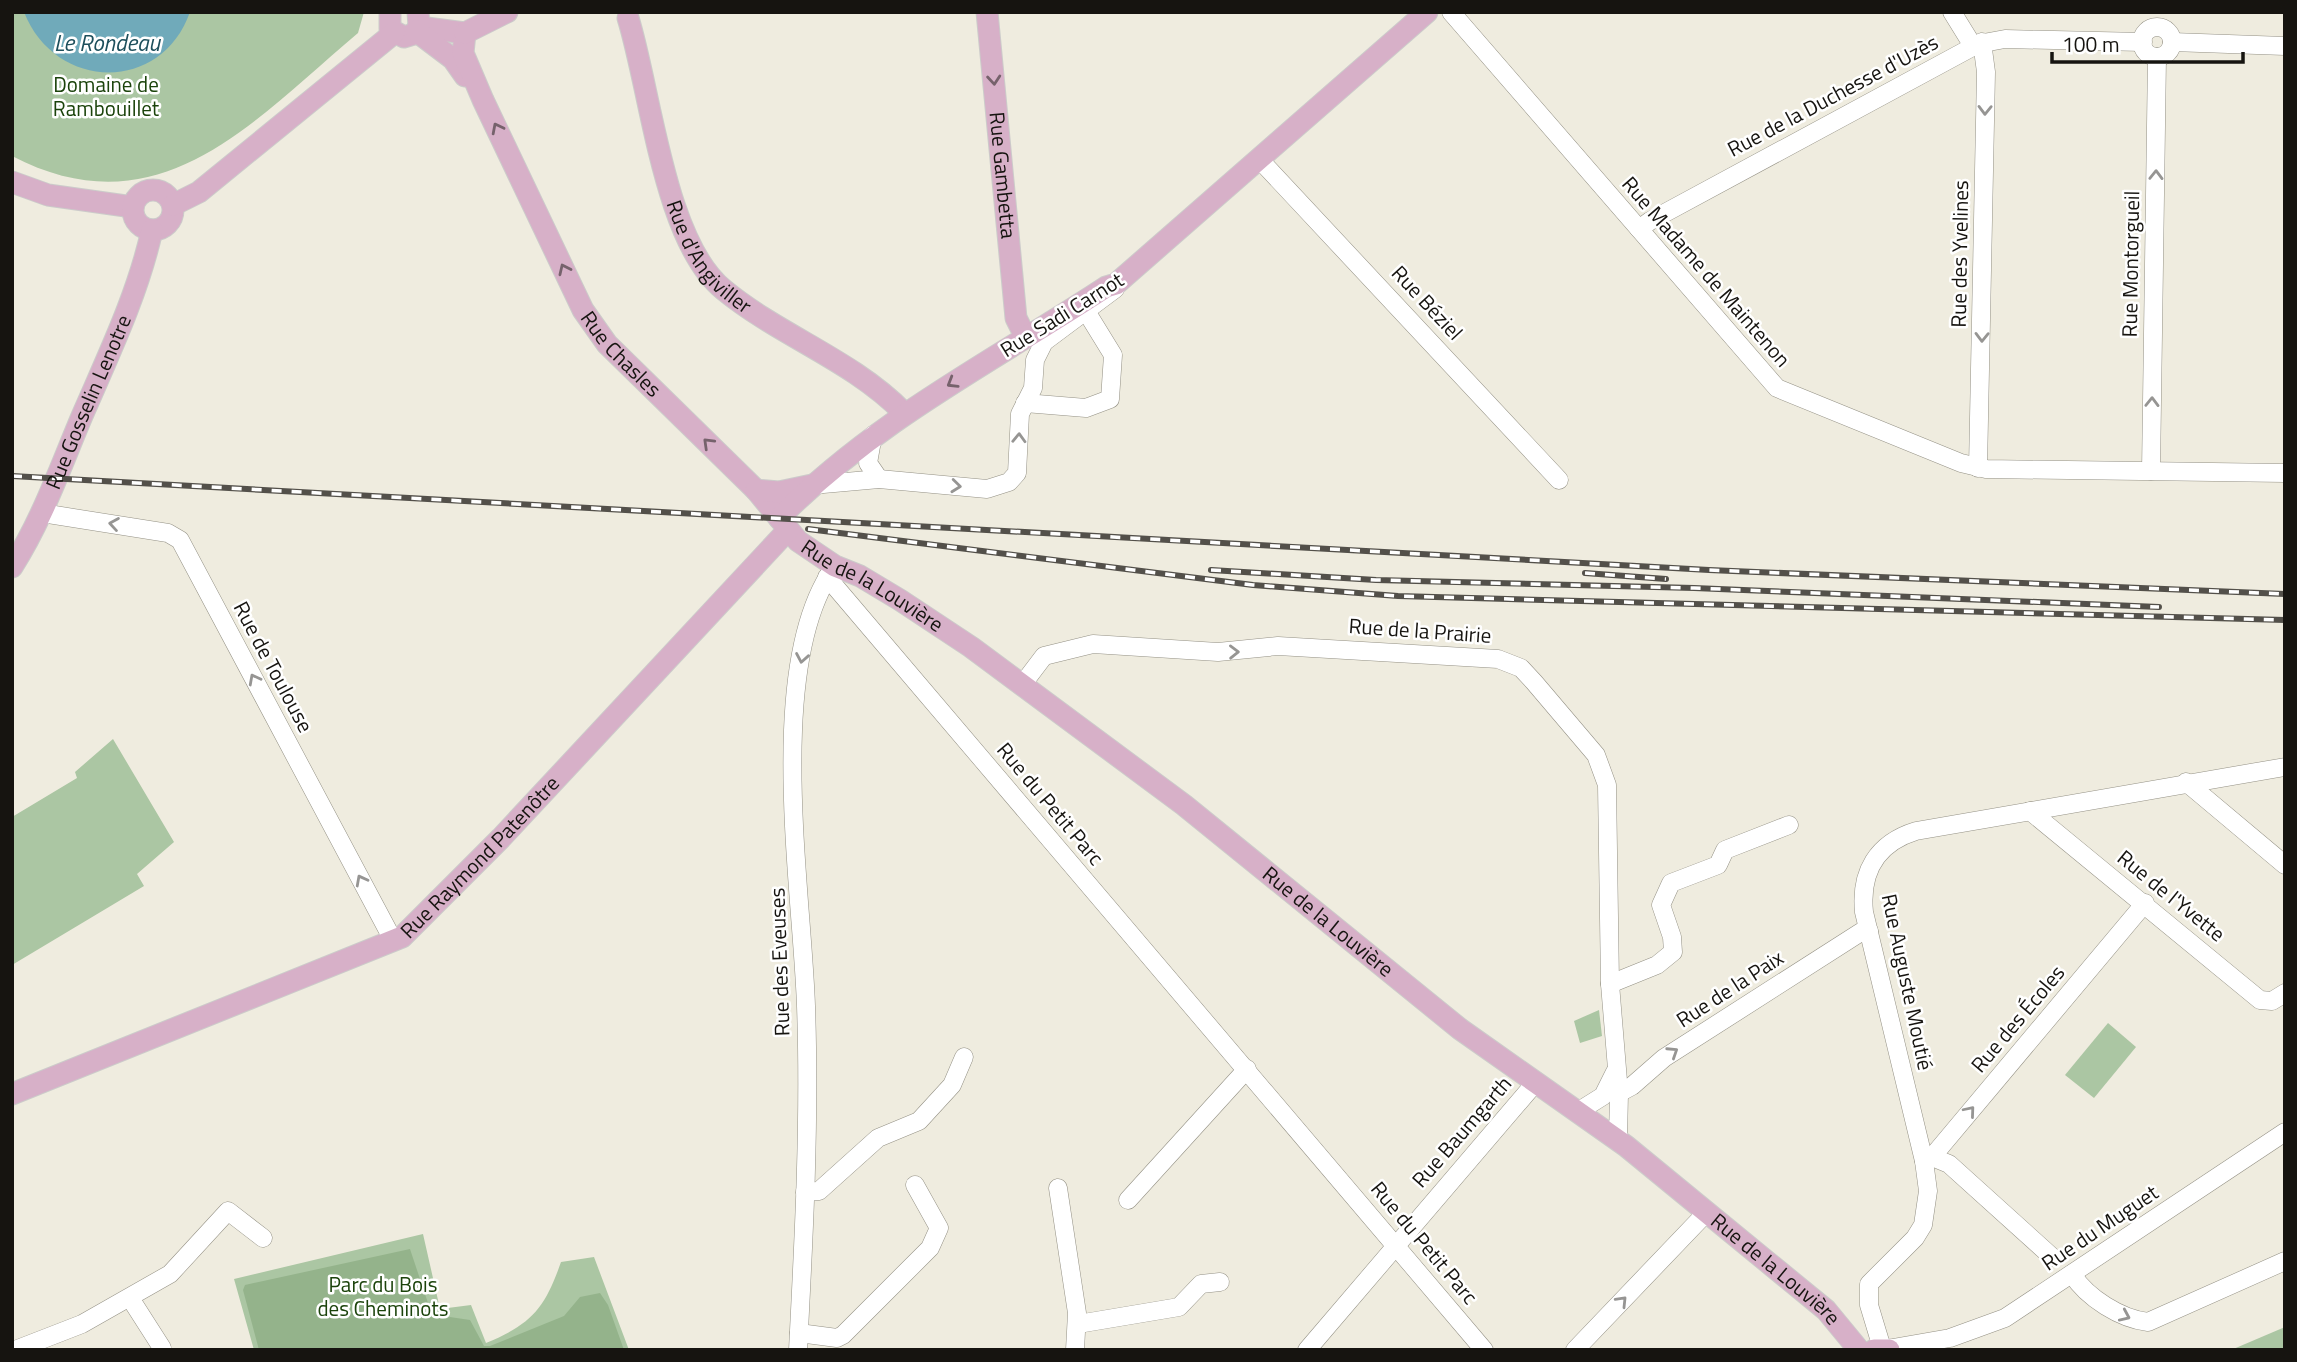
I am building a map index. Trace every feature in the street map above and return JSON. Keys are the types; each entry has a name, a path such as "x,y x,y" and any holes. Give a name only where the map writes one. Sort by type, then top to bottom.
{"main road":[{"path":"418,23 465,33 507,12"},
{"name":"Rue Gambetta","path":"987,12 1016,318 1035,336"},
{"name":"Rue Sadi Carnot","path":"783,524 812,485 904,412 1110,292 1427,12"},
{"name":"Rue d'Angiviller","path":"626,14 676,212 693,254 706,272 744,305 860,376 904,412"},
{"path":"173,205 199,192 392,23 404,37 418,23"},
{"path":"418,23 453,59 483,100"},
{"path":"465,33 463,53 483,100"},
{"name":"Rue Chasles","path":"483,100 583,310 596,329 756,490 783,524"},
{"path":"12,182 58,197 133,207"},
{"path":"151,190 164,192 173,205 170,222 152,230 139,225 133,207 139,195 151,190"},
{"name":"Rue Gosselin Lenotre","path":"12,567 42,513 146,258 152,230"},
{"path":"756,490 779,492 812,485"},
{"name":"Rue de la Louvière","path":"783,524 814,554 834,579 901,600 1022,685 1184,805 1460,1030 1618,1139 1826,1310 1858,1350"},
{"name":"Rue Raymond Patenôtre","path":"12,1094 393,940 416,926 500,838 783,524"}],"street":[{"name":"Rue Madame de Maintenon","path":"1451,12 1777,388 1978,468 2285,473"},
{"path":"1952,12 1977,44"},
{"path":"2157,20 2172,42 2166,54 2157,57 2145,51 2143,42 2157,20"},
{"name":"Rue de la Duchesse d'Uzès","path":"1639,229 1977,44 2005,39 2143,42"},
{"path":"2172,42 2285,46"},
{"name":"Rue des Yvelines","path":"1977,44 1986,72 1978,468"},
{"name":"Rue Montorgueil","path":"2151,471 2157,57"},
{"name":"Rue Béziel","path":"1261,160 1559,480"},
{"path":"1105,340 1110,292"},
{"path":"812,485 879,479 987,489 1001,487 1017,473 1020,414 1025,403 1033,388 1035,336 1068,326 1085,308 1105,340 1114,364 1110,398 1086,408 1025,403"},
{"path":"1068,326 1105,340"},
{"path":"1000,354 1020,353 1035,360"},
{"path":"873,435 868,463 879,479"},
{"name":"Rue de Toulouse","path":"42,513 168,533 180,541 393,940"},
{"name":"Rue des Eveuses","path":"799,1341 805,1192 806,1007 792,714 812,605 834,579"},
{"name":"Rue du Petit Parc","path":"834,579 1484,1350"},
{"name":"Rue de la Prairie","path":"1022,685 1044,656 1093,644 1218,652 1278,646 1428,654 1498,659 1521,668 1602,765 1607,785 1610,984 1615,1072 1619,1093 1618,1139"},
{"name":"Rue Auguste Moutié","path":"1883,1349 1869,1305 1869,1284 1915,1238 1923,1225 1928,1191 1928,1159 1863,900 1865,880 1876,856 1893,840 1916,831 2186,782 2285,767"},
{"path":"2186,782 2285,866"},
{"name":"Rue de l'Yvette","path":"2030,811 2260,1000 2272,1001 2285,993"},
{"path":"1610,984 1657,965 1673,952 1672,936 1661,905 1671,883 1718,864 1725,850 1789,825"},
{"name":"Rue des Écoles","path":"1928,1159 2145,904"},
{"name":"Rue de la Paix","path":"1619,1093 1632,1086 1664,1058 1861,932 1869,931"},
{"path":"805,1192 819,1191 878,1138 919,1121 952,1085 964,1057"},
{"path":"1128,1200 1247,1069"},
{"path":"1578,1111 1603,1096 1615,1072"},
{"name":"Rue Baumgarth","path":"1307,1350 1536,1082"},
{"name":"Rue du Muguet","path":"1883,1349 1928,1346 2005,1318 2285,1132"},
{"path":"1928,1159 1949,1164 2052,1257"},
{"path":"799,1341 837,1338 843,1335 930,1248 939,1228 915,1185"},
{"path":"1058,1188 1078,1324 1075,1350"},
{"path":"15,1350 64,1332 130,1298 178,1266 229,1211 263,1238"},
{"path":"1575,1350 1706,1213"},
{"path":"2072,1274 2077,1282 2112,1310 2129,1320 2148,1322 2285,1261"},
{"path":"1078,1324 1180,1307 1201,1284 1220,1282"},
{"path":"130,1298 162,1348"}],"green space":[{"name":"Domaine de Rambouillet","path":"12,12 364,12 358,33 241,131 201,156 159,174 114,182 65,176 12,156"},
{"path":"113,739 174,842 137,874 144,886 12,965 12,817 77,778 75,772"},
{"path":"1599,1010 1602,1036 1580,1043 1574,1021"},
{"path":"2108,1023 2136,1047 2094,1098 2065,1075"},
{"name":"Parc du Bois des Cheminots","path":"423,1234 440,1309 471,1305 486,1343 515,1329 535,1313 549,1291 561,1262 594,1257 629,1350 254,1350 234,1279"},
{"name":"Parc du Bois des Cheminots","path":"410,1249 430,1309 443,1316 470,1320 484,1346 490,1346 564,1316 580,1297 600,1293 608,1305 624,1350 259,1350 243,1290 245,1285"},
{"path":"2285,1327 2285,1350 2231,1350"}],"water":[{"name":"Le Rondeau","path":"24,12 190,12 176,39 156,58 133,69 108,72 82,68 59,57 39,38"}],"railway":[{"path":"12,476 1709,570 2285,594"},
{"path":"808,529 1253,585 1398,596 2285,620"},
{"path":"1211,570 1376,580 1694,588 2159,607"},
{"path":"1585,573 1666,579"}]}
